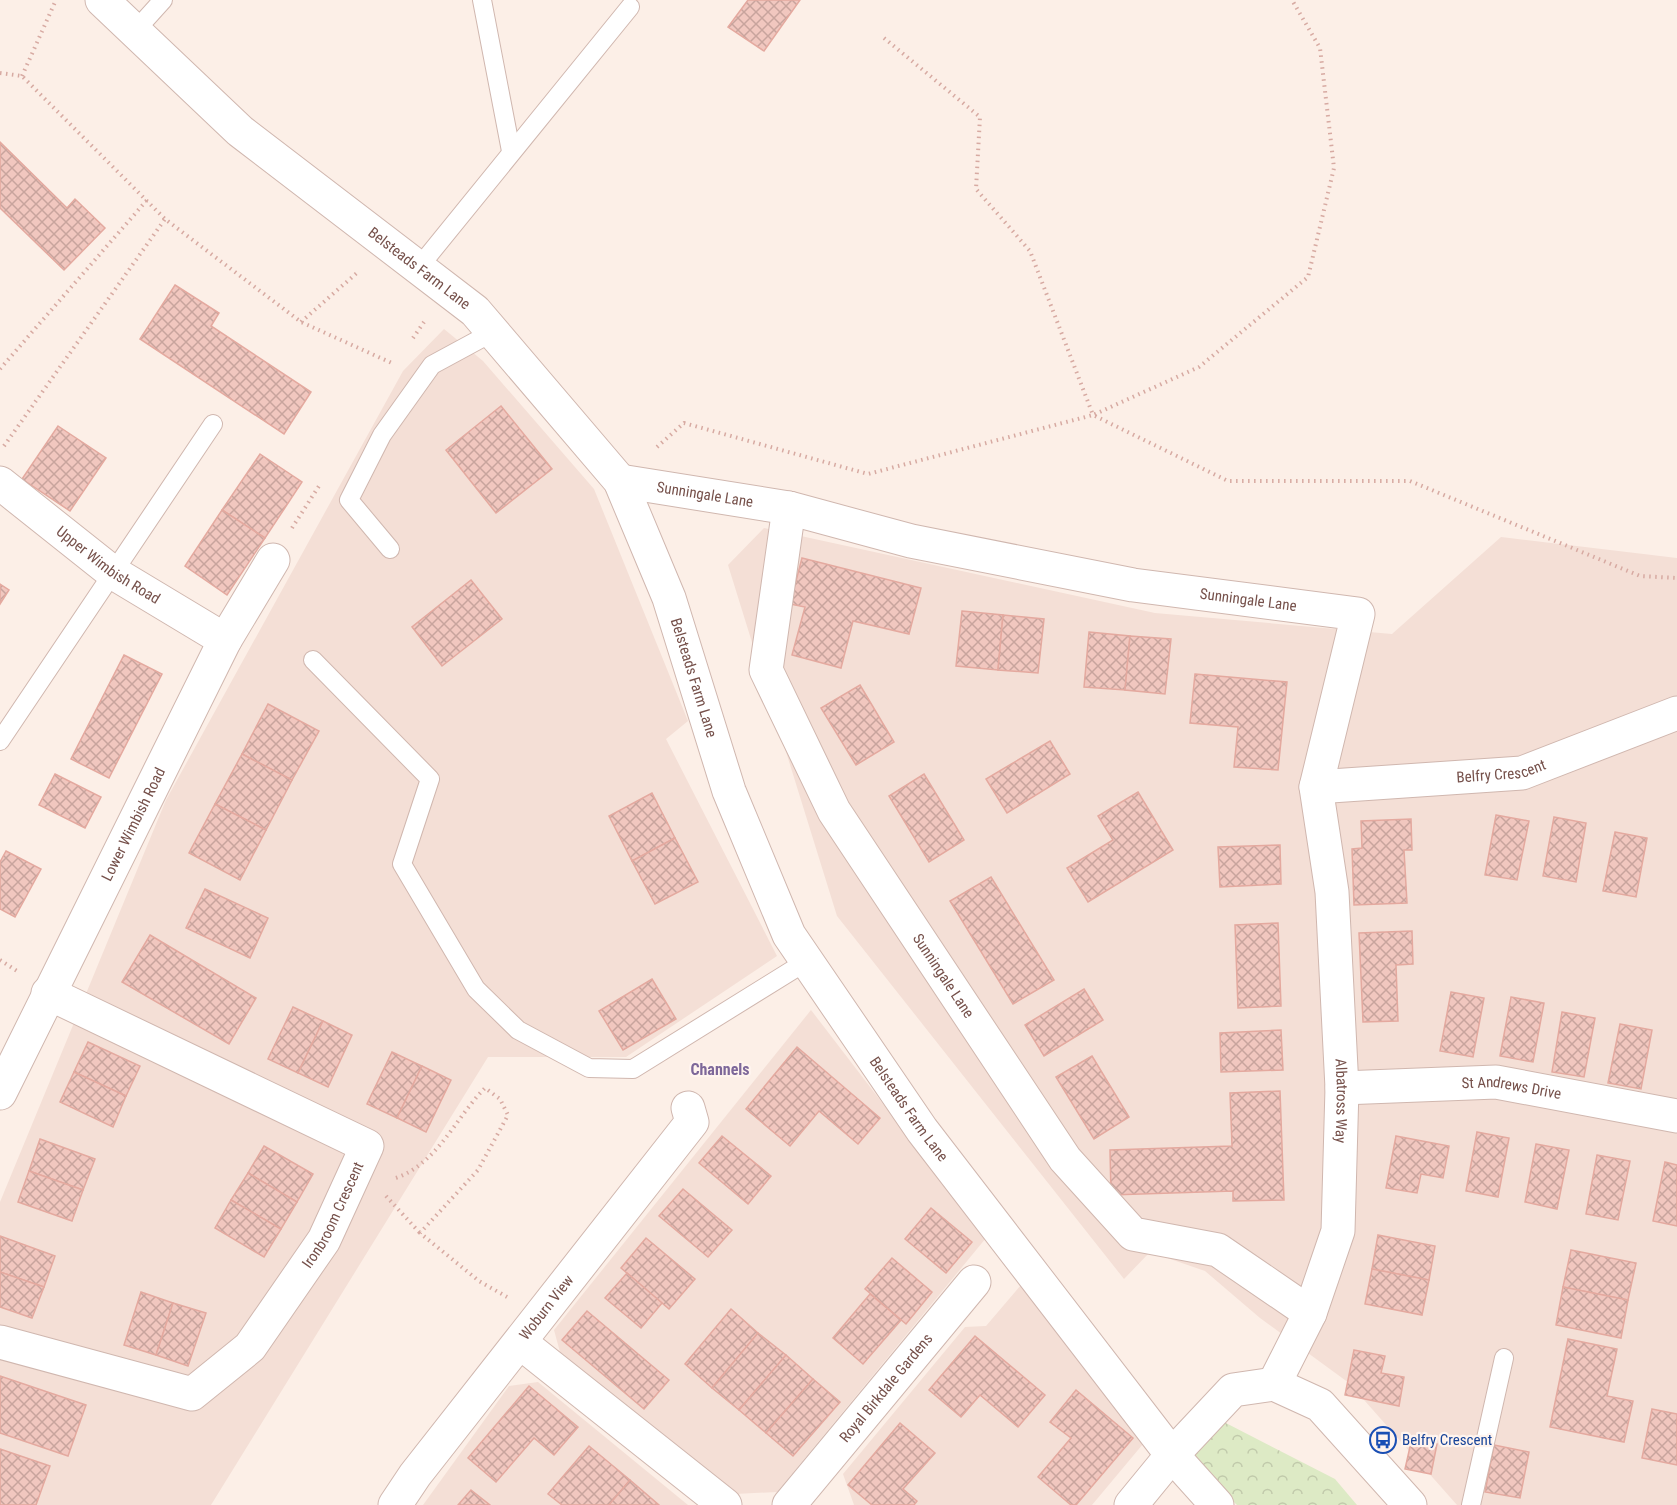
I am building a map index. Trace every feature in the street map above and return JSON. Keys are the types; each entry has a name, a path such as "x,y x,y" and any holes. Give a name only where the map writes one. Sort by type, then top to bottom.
{"street":[{"name":"Belsteads Farm Lane","path":"102,0 240,131 475,310 620,481 669,598 729,791 789,935 922,1130 1172,1455 1217,1505"},
{"name":"Sunningale Lane","path":"620,481 789,508 911,541 1133,585 1358,614"},
{"name":"Upper Wimbish Road","path":"0,483 112,572 225,640"},
{"name":"Sunningale Lane","path":"789,508 766,670 834,811 1065,1159 1132,1233 1218,1250 1310,1313"},
{"name":"Lower Wimbish Road","path":"0,1093 225,640 273,560"},
{"name":"Albatross Way","path":"1274,1384 1310,1313 1338,1231 1342,1088 1332,892 1316,788 1358,614"},
{"name":"Belfry Crescent","path":"1316,788 1522,773 1677,714"},
{"name":"Ironbroom Crescent","path":"0,1342 192,1394 250,1347 367,1180 367,1146 48,993"},
{"name":"St Andrews Drive","path":"1342,1088 1496,1082 1677,1116"},
{"name":"Woburn View","path":"395,1505 415,1475 521,1343 692,1122 688,1108"},
{"name":"Royal Birkdale Gardens","path":"800,1501 974,1282"},
{"path":"521,1343 725,1505"},
{"path":"1135,1504 1172,1455 1233,1390 1274,1384 1320,1405 1410,1505"}],"lane":[{"path":"135,31 163,0"},
{"path":"482,0 511,151"},
{"path":"419,267 630,7"},
{"path":"390,549 349,500 382,435 432,365 493,332"},
{"path":"0,741 213,424"},
{"path":"313,660 430,778 402,864 476,989 518,1030 590,1068 633,1070 807,961"},
{"path":"1471,1505 1504,1358"}],"path":[{"path":"21,76 56,0"},
{"path":"620,481 684,423 868,474 1093,414 1199,367 1308,277 1334,168 1320,48 1292,0"},
{"path":"884,38 980,117 976,189 1030,250 1093,414 1228,481 1410,481 1641,576 1677,578"},
{"path":"0,72 21,76 165,219 301,321 394,364"},
{"path":"0,369 147,200"},
{"path":"0,452 165,219"},
{"path":"367,1180 409,1174 447,1139 485,1088 500,1099 508,1115 478,1170 420,1233"},
{"path":"367,1180 420,1233 479,1281 542,1316"}],"shaded area":[{"path":"444,329 483,361 594,489 688,721 666,739 777,956 626,1057 488,1057 211,1505 0,1505 0,1202 166,800 403,371"},
{"path":"764,528 1155,613 1392,634 1501,537 1677,558 1677,1505 1457,1505 1349,1383 1260,1318 1205,1271 1150,1252 1124,1279 837,916 728,565"},
{"path":"811,1010 986,1238 777,1492 735,1494 560,1352 554,1330"},
{"path":"1021,1285 1143,1444 1092,1505 854,1505 843,1474 965,1327 986,1326"},
{"path":"538,1382 688,1505 423,1505 509,1386"}],"green space":[{"path":"1220,1420 1335,1479 1357,1505 1237,1505 1185,1455"}],"building":[{"path":"748,0 800,0 764,51 728,27"},
{"path":"0,142 67,208 75,199 105,228 64,270 0,208"},
{"path":"175,285 219,313 211,326 311,392 284,434 140,339"},
{"path":"501,406 552,469 496,513 446,450"},
{"path":"58,426 106,458 70,511 22,479"},
{"path":"260,454 302,482 265,538 222,510"},
{"path":"222,510 265,538 227,595 185,566"},
{"path":"802,558 921,588 909,634 853,621 841,668 792,655 805,607 790,604"},
{"path":"471,580 502,619 442,666 412,627"},
{"path":"0,584 9,590 0,604"},
{"path":"962,611 1003,615 998,670 956,666"},
{"path":"1003,615 1044,619 1038,673 998,670"},
{"path":"1089,632 1130,636 1125,690 1084,687"},
{"path":"1130,636 1171,639 1165,694 1125,690"},
{"path":"124,655 162,674 109,778 71,759"},
{"path":"1195,674 1287,682 1278,770 1234,767 1238,727 1190,723"},
{"path":"860,685 894,742 856,765 821,708"},
{"path":"268,704 319,731 292,780 242,754"},
{"path":"1050,741 1070,774 1007,813 986,779"},
{"path":"242,754 292,780 266,830 215,804"},
{"path":"55,774 101,797 85,828 39,805"},
{"path":"924,774 964,840 929,862 889,796"},
{"path":"1138,792 1173,850 1088,902 1067,868 1113,840 1098,816"},
{"path":"652,793 675,838 632,861 609,816"},
{"path":"215,804 266,830 240,880 189,853"},
{"path":"1496,815 1529,821 1517,880 1485,875"},
{"path":"1554,817 1586,823 1576,882 1543,876"},
{"path":"1411,819 1412,850 1404,850 1407,903 1354,905 1352,849 1362,848 1361,821"},
{"path":"1615,832 1647,838 1636,897 1603,891"},
{"path":"675,838 698,882 655,904 632,861"},
{"path":"1280,845 1281,884 1220,887 1218,847"},
{"path":"6,851 41,869 15,917 0,909 0,862"},
{"path":"991,877 1054,980 1013,1004 950,901"},
{"path":"205,889 268,918 250,958 186,928"},
{"path":"1278,923 1281,1006 1238,1008 1235,925"},
{"path":"1412,931 1413,964 1396,965 1398,1021 1363,1022 1359,933"},
{"path":"150,935 256,998 229,1044 122,982"},
{"path":"652,979 676,1019 623,1050 599,1011"},
{"path":"1084,989 1103,1020 1044,1056 1025,1025"},
{"path":"1451,992 1484,998 1473,1057 1440,1051"},
{"path":"1511,997 1544,1003 1533,1062 1500,1056"},
{"path":"293,1007 323,1021 298,1073 268,1059"},
{"path":"1562,1012 1595,1018 1584,1077 1552,1072"},
{"path":"323,1021 352,1035 328,1087 298,1073"},
{"path":"1620,1024 1652,1030 1641,1089 1608,1083"},
{"path":"1281,1030 1283,1070 1221,1072 1220,1033"},
{"path":"88,1042 140,1066 126,1096 74,1072"},
{"path":"797,1047 880,1118 858,1144 819,1111 790,1146 746,1109"},
{"path":"392,1052 422,1066 397,1118 367,1104"},
{"path":"1092,1056 1129,1117 1094,1139 1056,1077"},
{"path":"422,1066 451,1080 426,1132 397,1118"},
{"path":"74,1072 126,1096 113,1127 60,1102"},
{"path":"1280,1091 1284,1200 1233,1201 1233,1191 1111,1195 1110,1150 1232,1146 1230,1093"},
{"path":"1477,1132 1509,1138 1498,1197 1466,1191"},
{"path":"722,1136 771,1176 748,1204 699,1163"},
{"path":"1396,1136 1449,1146 1443,1178 1421,1174 1417,1193 1386,1188"},
{"path":"40,1139 95,1159 83,1190 29,1171"},
{"path":"1536,1144 1569,1150 1557,1209 1525,1202"},
{"path":"264,1146 313,1174 297,1202 248,1173"},
{"path":"1597,1155 1630,1161 1618,1220 1586,1214"},
{"path":"1665,1162 1677,1165 1677,1226 1653,1221"},
{"path":"29,1171 83,1190 72,1221 18,1202"},
{"path":"248,1173 297,1202 281,1229 231,1200"},
{"path":"683,1189 732,1230 708,1257 659,1216"},
{"path":"231,1200 281,1229 264,1257 215,1228"},
{"path":"931,1208 972,1242 946,1273 905,1239"},
{"path":"1378,1235 1435,1246 1429,1280 1372,1269"},
{"path":"0,1236 55,1256 44,1287 0,1272"},
{"path":"646,1238 695,1279 669,1309 621,1268"},
{"path":"1571,1250 1636,1263 1628,1300 1563,1287"},
{"path":"892,1258 932,1292 906,1324 865,1289"},
{"path":"1372,1269 1429,1280 1422,1315 1365,1304"},
{"path":"0,1272 44,1287 32,1318 0,1307"},
{"path":"627,1273 662,1303 641,1328 605,1298"},
{"path":"1563,1287 1628,1300 1621,1338 1556,1325"},
{"path":"141,1292 173,1303 156,1355 124,1345"},
{"path":"870,1294 901,1320 863,1364 833,1338"},
{"path":"173,1303 206,1313 188,1366 156,1355"},
{"path":"731,1309 758,1333 712,1388 685,1364"},
{"path":"587,1311 669,1380 644,1409 562,1340"},
{"path":"758,1333 786,1355 739,1410 712,1388"},
{"path":"975,1336 1045,1395 1018,1427 980,1395 961,1417 929,1390"},
{"path":"1568,1339 1617,1349 1607,1396 1633,1401 1624,1442 1550,1427"},
{"path":"1354,1350 1385,1356 1381,1373 1404,1377 1399,1406 1345,1395"},
{"path":"786,1355 813,1379 766,1433 739,1410"},
{"path":"0,1376 86,1405 68,1456 0,1433"},
{"path":"813,1379 840,1402 793,1456 766,1433"},
{"path":"529,1386 578,1427 554,1455 534,1438 496,1482 468,1458"},
{"path":"1076,1390 1133,1438 1076,1505 1071,1505 1038,1477 1071,1438 1050,1422"},
{"path":"1652,1409 1677,1414 1677,1465 1642,1458"},
{"path":"900,1423 935,1453 903,1489 917,1501 914,1505 872,1505 848,1485"},
{"path":"1412,1438 1437,1444 1431,1474 1405,1469"},
{"path":"1494,1445 1529,1452 1520,1498 1485,1492"},
{"path":"589,1446 630,1480 609,1505 562,1505 548,1494"},
{"path":"0,1449 50,1466 36,1505 0,1505"},
{"path":"630,1480 659,1505 609,1505"},
{"path":"471,1490 490,1505 458,1505"}],"place":[{"name":"Belfry Crescent","path":"1383,1440"}],"district":[{"name":"Channels","path":"720,1069"}]}
